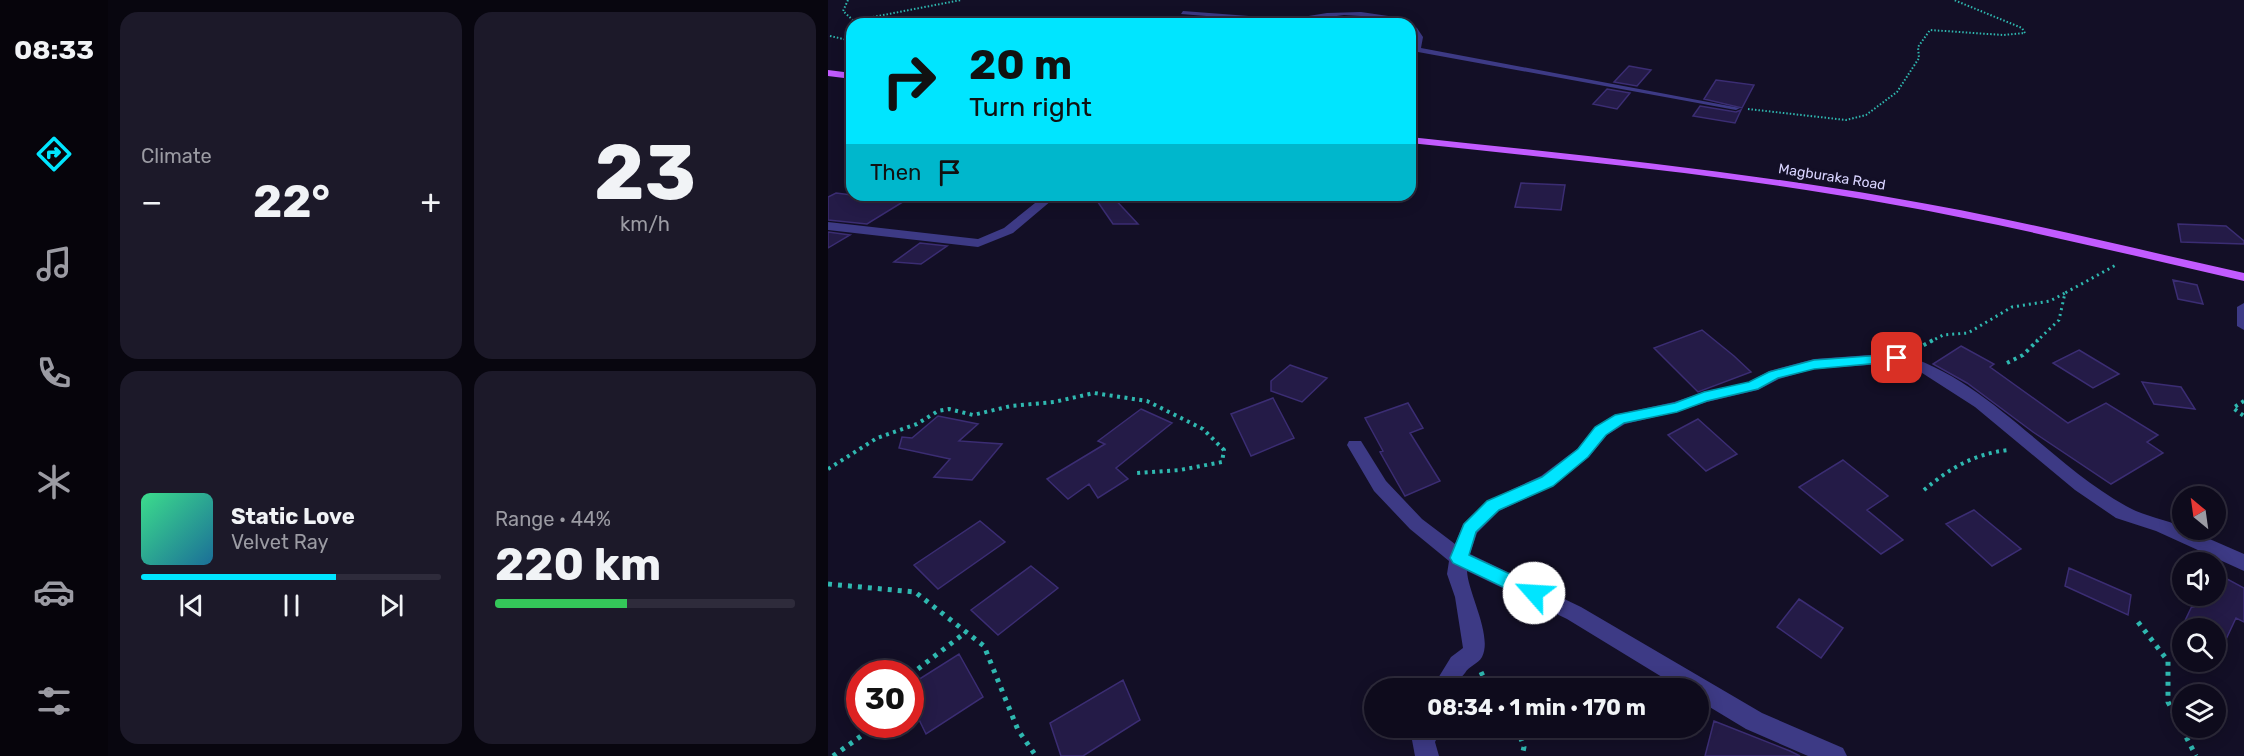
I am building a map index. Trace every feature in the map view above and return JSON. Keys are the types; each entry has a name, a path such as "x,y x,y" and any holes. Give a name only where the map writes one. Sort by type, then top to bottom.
{"main road":[{"path":"828,73 846,75"},
{"name":"Magburaka Road","path":"1416,141 1658,167 1808,188 1956,213 2244,277"}],"street":[{"path":"828,226 978,243 993,239 1045,201"},
{"path":"2244,307 2244,326"},
{"path":"1449,678 1458,664 1473,653 1473,640 1465,597 1457,574 1459,558 1469,529 1493,506 1547,482 1583,453 1600,431 1620,419 1677,407 1704,397 1753,386 1774,375 1814,364 1897,358 1924,368 1980,403 2081,485 2122,513 2161,525 2244,563"},
{"path":"1355,445 1380,486 1416,524 1459,558 1574,613 1754,721 1835,756"},
{"path":"1424,738 1427,756"}],"lane":[{"path":"1183,13 1250,18"},
{"path":"1308,18 1354,14 1387,18"},
{"path":"1416,32 1421,42 1418,50 1736,108"}],"path":[{"path":"849,0 843,11 851,18"},
{"path":"873,18 961,0"},
{"path":"1736,108 1846,120 1866,115 1897,92 1919,58 1918,47 1930,30 2003,35 2025,33 2022,28 1954,0"},
{"path":"830,36 846,39"},
{"path":"1897,358 1943,335 1968,333 2012,307 2050,301 2116,265"},
{"path":"2007,363 2023,355 2059,320 2065,293"},
{"path":"828,469 877,438 917,424 938,411 949,409 973,415 1011,406 1054,402 1094,393 1147,401 1203,429 1224,450 1222,462 1180,470 1136,473"},
{"path":"2244,401 2233,408 2244,416"},
{"path":"1924,490 1947,470 1984,452 2015,449"},
{"path":"828,584 915,592 984,646 1018,730 1036,756"},
{"path":"2138,622 2168,661 2168,702 2196,756"},
{"path":"924,664 966,632"},
{"path":"833,756 858,738"},
{"path":"1521,738 1524,747 1522,756"}],"building":[{"path":"1629,66 1651,70 1637,86 1614,82"},
{"path":"1716,80 1754,85 1742,108 1704,99"},
{"path":"1607,89 1630,93 1617,109 1593,104"},
{"path":"1700,106 1736,112 1741,110 1735,123 1693,116"},
{"path":"1521,183 1565,185 1561,210 1515,207"},
{"path":"836,193 846,194 846,201 904,201 867,224 828,220 828,197"},
{"path":"1097,201 1117,201 1138,224 1113,224"},
{"path":"2178,224 2226,226 2244,241 2244,244 2181,242"},
{"path":"828,232 850,235 828,248"},
{"path":"920,243 947,246 921,264 894,262"},
{"path":"2173,280 2197,285 2203,304 2178,299"},
{"path":"1702,330 1751,372 1698,392 1654,348"},
{"path":"1961,346 1994,364 1990,367 2068,423 2106,403 2158,435 2147,442 2163,453 2111,484 2033,432 1967,383 1933,364"},
{"path":"2079,350 2119,374 2093,388 2053,363"},
{"path":"1290,365 1327,378 1302,402 1271,391 1271,381"},
{"path":"2142,382 2181,387 2195,409 2154,404"},
{"path":"1273,398 1294,438 1251,456 1231,414"},
{"path":"1408,403 1423,428 1410,433 1440,481 1405,496 1380,452 1383,451 1365,418"},
{"path":"1141,409 1172,423 1116,468 1128,479 1098,498 1089,484 1068,499 1047,479 1105,444 1098,441"},
{"path":"938,416 978,424 959,441 1002,444 972,480 934,477 950,459 899,448 902,437 912,438"},
{"path":"1698,419 1737,454 1706,471 1668,435"},
{"path":"1843,460 1888,496 1867,510 1903,540 1881,554 1799,487"},
{"path":"1974,510 2021,549 1992,566 1946,524"},
{"path":"980,521 1005,542 938,589 914,565"},
{"path":"1031,566 1058,588 998,635 971,610"},
{"path":"2069,568 2131,595 2128,615 2065,586"},
{"path":"2226,578 2244,588 2244,622 2236,618 2226,639 2226,618 2186,618 2192,606 2226,606"},
{"path":"1799,599 1843,628 1821,658 1777,627"},
{"path":"959,654 983,697 926,734 924,730 924,676"},
{"path":"1123,680 1140,720 1083,756 1061,756 1050,723"},
{"path":"1714,721 1790,751 1800,756 1705,756"}],"route":[{"path":"1534,593 1459,558 1469,529 1493,506 1547,482 1583,453 1600,431 1620,419 1677,407 1704,397 1753,386 1774,375 1814,364 1897,358"}]}
